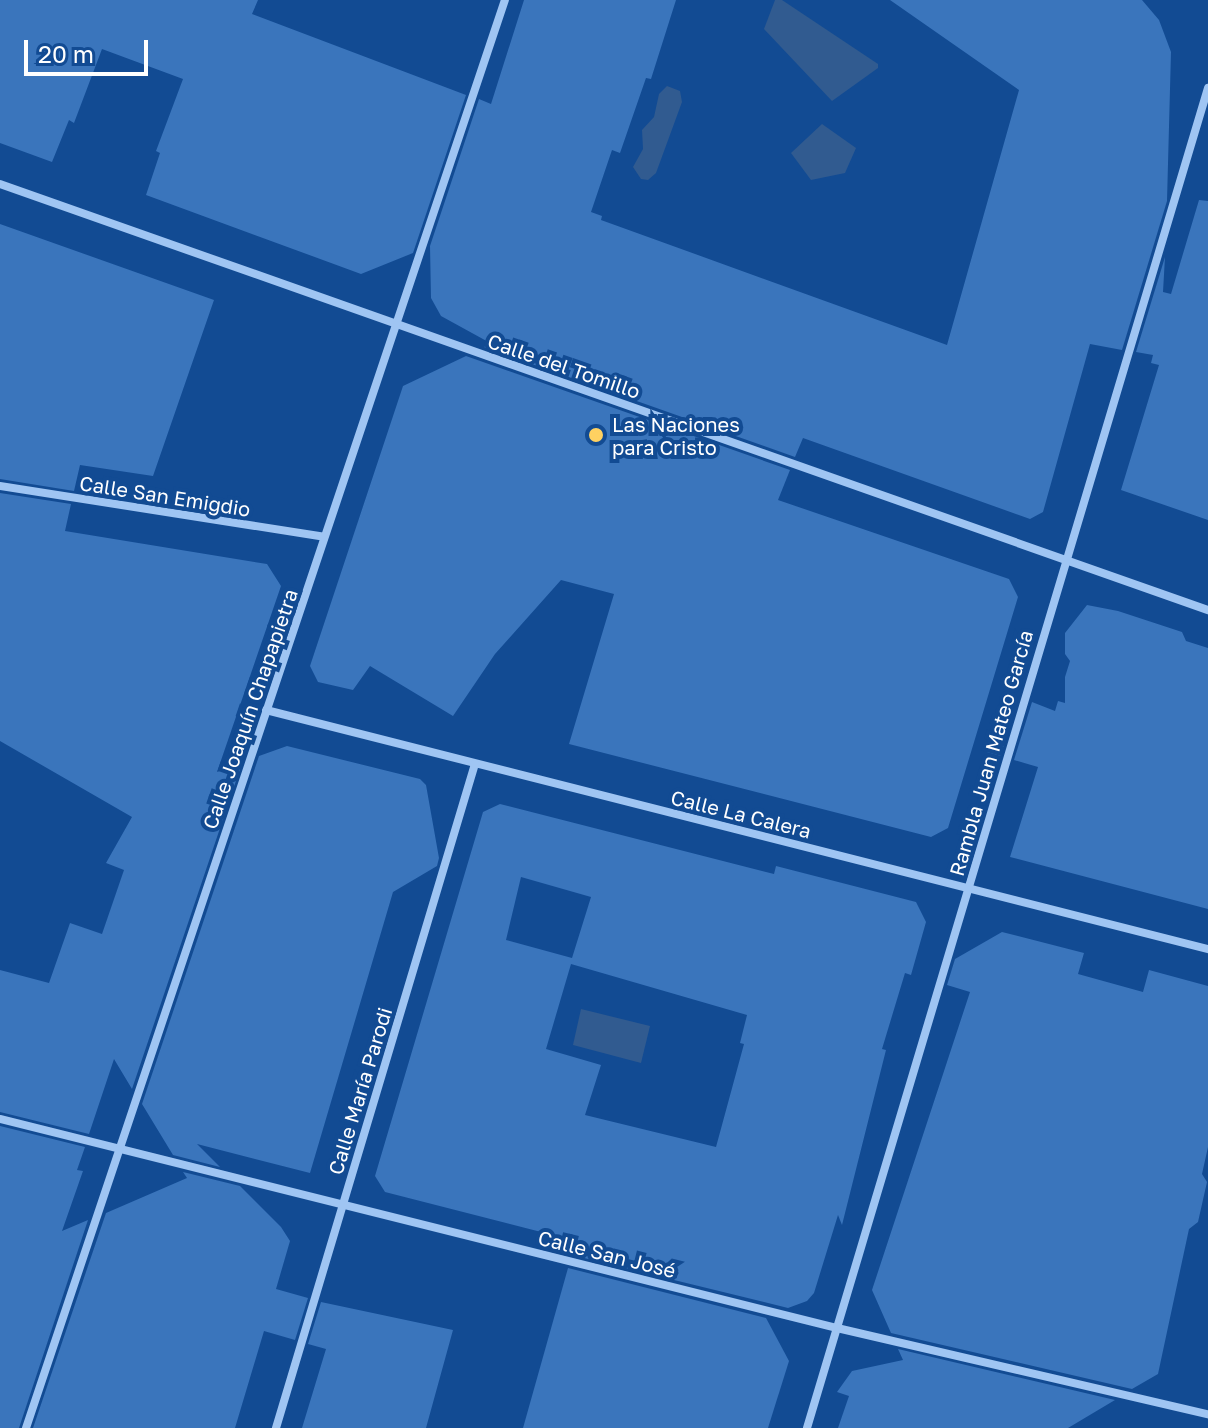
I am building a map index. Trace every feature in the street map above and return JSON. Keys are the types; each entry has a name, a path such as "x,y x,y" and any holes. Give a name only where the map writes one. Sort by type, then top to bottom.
{"street":[{"name":"Calle Joaquín Chapapietra","path":"26,1428 505,0"},
{"name":"Rambla Juan Mateo García","path":"807,1428 1208,88"},
{"name":"Calle del Tomillo","path":"0,184 1208,610"},
{"name":"Calle San Emigdio","path":"0,486 324,537"},
{"name":"Calle La Calera","path":"266,710 1208,949"},
{"name":"Calle María Parodi","path":"276,1428 475,764"},
{"name":"Calle San José","path":"0,1119 837,1328 1208,1414"}],"water":[{"path":"775,0 782,0 878,64 878,68 832,101 764,29"},
{"path":"667,86 680,91 682,102 656,173 648,180 641,179 633,167 643,149 642,130 654,117 659,94"},
{"path":"822,124 856,148 845,173 811,180 791,153"},
{"path":"581,1009 650,1026 641,1063 573,1045"}],"building":[{"path":"0,0 258,0 252,14 466,95 413,253 361,274 146,195 160,153 156,151 183,79 102,49 74,123 69,120 52,162 0,143"},
{"path":"524,0 676,0 651,79 646,78 620,153 612,150 591,212 602,216 601,220 947,345 1019,90 890,0 1142,0 1159,20 1171,52 1167,201 1122,350 1090,344 1043,512 1030,519 803,438 795,457 484,347 492,344 441,316 431,298 430,246 479,99 491,104"},
{"path":"1199,200 1208,201 1208,520 1121,490 1159,365 1151,363 1153,355 1136,352 1165,257 1163,292 1171,294"},
{"path":"0,224 214,300 153,476 80,465 74,491 0,479"},
{"path":"466,356 790,470 778,500 1009,579 1018,597 948,828 931,837 569,744 614,594 561,580 495,654 453,716 370,666 353,690 318,682 310,666 403,386"},
{"path":"0,493 71,504 65,531 267,564 281,586 217,772 242,763 132,1089 114,1059 89,1134 0,1112 0,970 49,983 70,923 102,934 124,870 106,863 132,817 0,741"},
{"path":"1087,605 1118,611 1182,632 1186,641 1208,648 1208,909 1010,857 1038,767 1014,760 1032,702 1055,711 1058,701 1065,703 1065,677 1070,661 1065,654 1065,633"},
{"path":"1014,711 1001,756 987,752"},
{"path":"287,746 420,779 426,785 439,858 437,866 393,892 310,1173 197,1144 220,1167 173,1155 142,1104 259,756"},
{"path":"500,804 774,874 776,866 916,902 926,922 911,975 905,973 882,1049 886,1050 842,1225 838,1215 814,1293 807,1301 788,1308 572,1255 576,1241 385,1192 375,1176 483,812","holes":["521,877 591,897 572,958 506,940","571,964 747,1015 740,1043 744,1044 716,1147 585,1115 601,1065 546,1049"]},
{"path":"1002,932 1084,953 1078,974 1143,992 1149,970 1208,986 1208,1147 1202,1174 1207,1182 1198,1222 1189,1229 1158,1374 1132,1389 891,1333 872,1290 970,992 947,985 955,959"},
{"path":"0,1126 85,1147 77,1170 83,1171 62,1231 88,1220 19,1428 0,1428"},
{"path":"183,1172 240,1186 281,1227 290,1241 276,1289 308,1298 295,1340 264,1331 235,1428 33,1428 106,1213 187,1178"},
{"path":"568,1268 766,1318 789,1361 768,1428 523,1428"},
{"path":"321,1302 453,1330 426,1428 302,1428 326,1349 308,1344"},
{"path":"898,1349 1115,1400 1068,1428 838,1428 849,1396 837,1392 852,1371 903,1360"}],"place":[{"name":"Las Naciones para Cristo","path":"596,435"}]}
